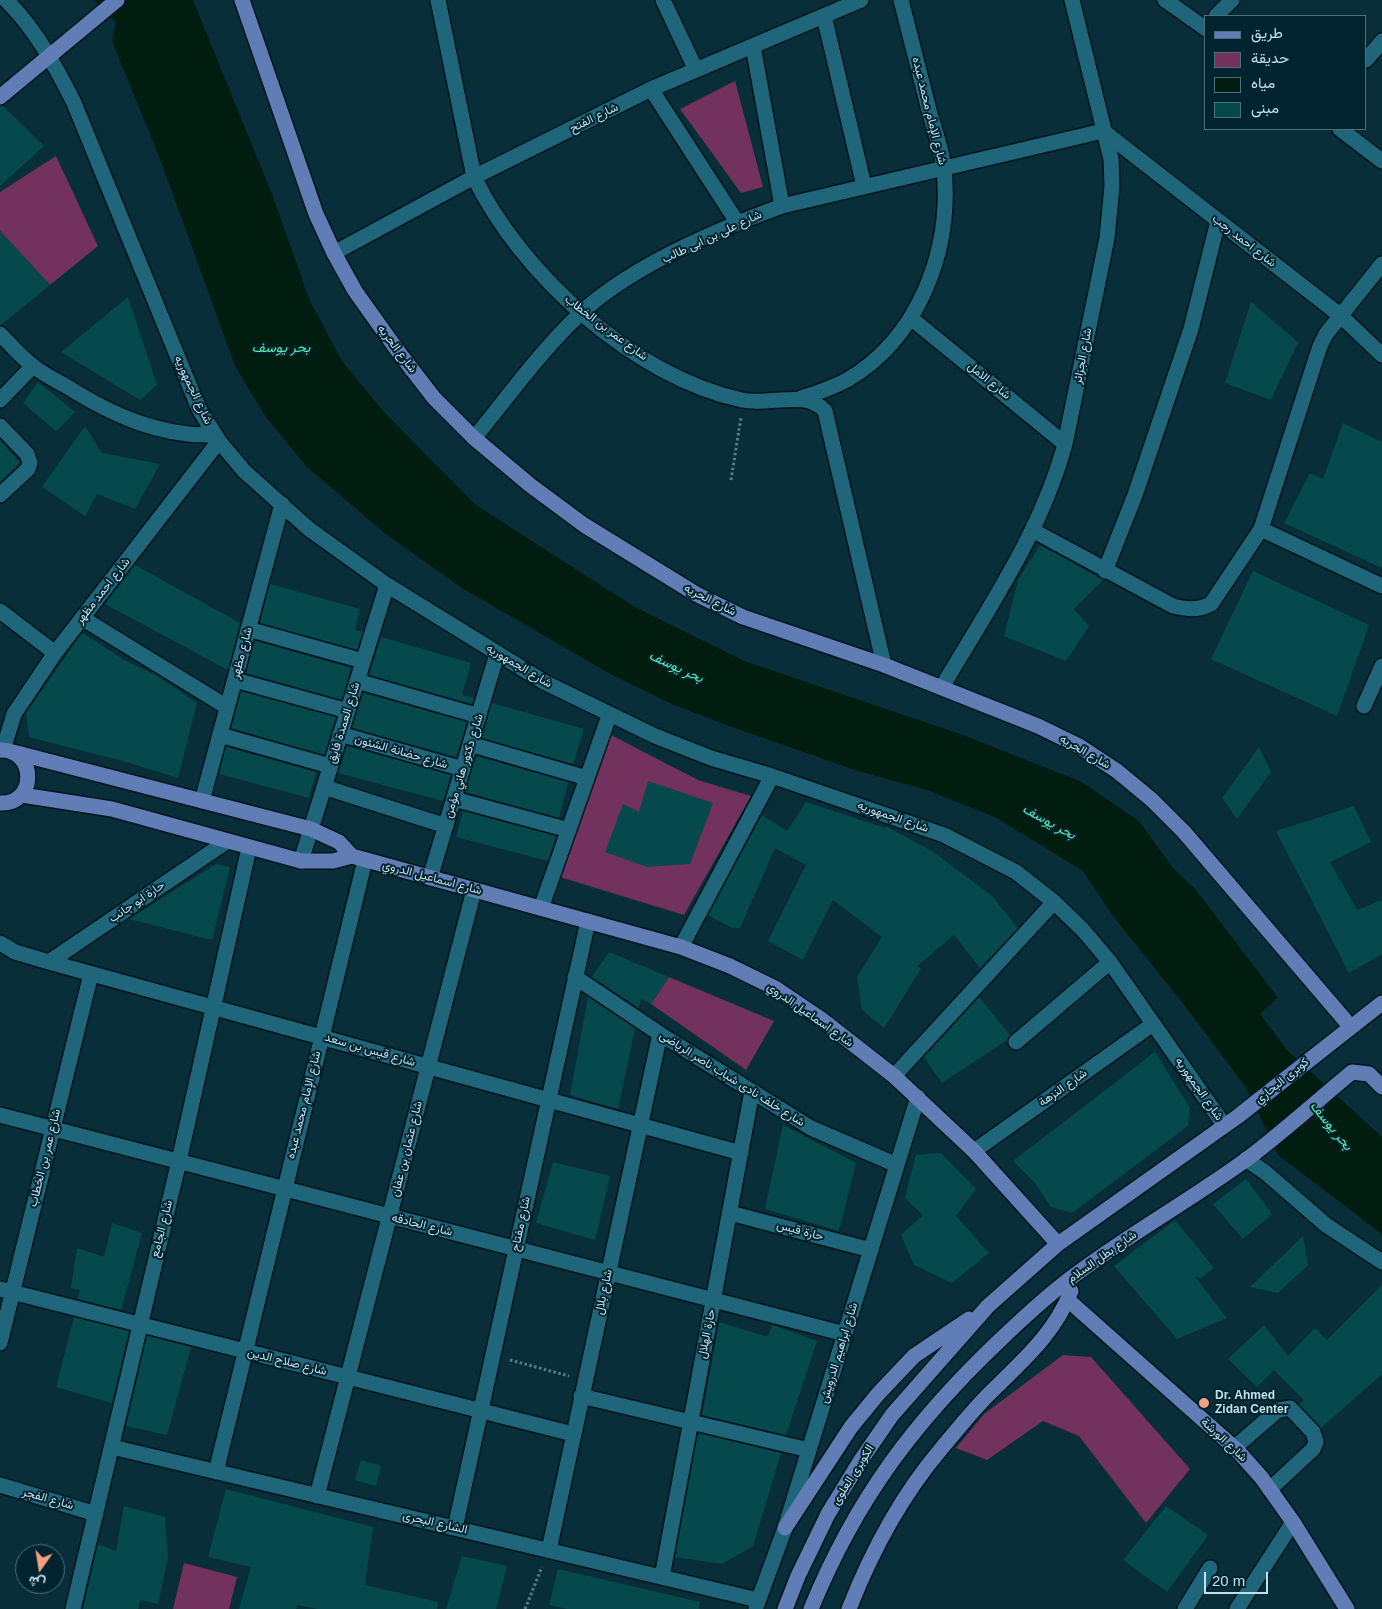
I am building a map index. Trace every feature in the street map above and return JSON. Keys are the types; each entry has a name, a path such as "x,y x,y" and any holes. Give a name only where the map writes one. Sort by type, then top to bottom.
{"main road":[{"path":"0,97 48,55 117,0"},
{"name":"شارع الحريه","path":"242,0 316,214 334,254 355,291 395,348 434,398 474,438 530,485 584,525 696,594 743,617 884,665 1038,726 1079,746 1117,771 1152,800 1184,832 1350,1026"},
{"path":"0,817 12,800 28,787 30,777 27,766 22,758 5,751"},
{"name":"شارع اسماعيل الدروي","path":"5,751 311,829 339,842 359,858 681,946 730,966 775,988 821,1019 918,1096 974,1151 1058,1244"},
{"name":"شارع اسماعيل الدروي","path":"12,800 112,810 301,861 333,862 359,858"},
{"path":"1350,1026 1382,1003"},
{"name":"كوبرى البحاري","path":"1224,1125 1237,1117 1350,1026"},
{"name":"شارع بطل السلام","path":"954,1384 1016,1325 1078,1272 1246,1159 1352,1072 1369,1074 1382,1087"},
{"path":"784,1528 851,1427 878,1394 914,1356 988,1306 1058,1244 1224,1125"},
{"path":"849,1609 859,1582 897,1512 940,1450 987,1396 1042,1341 1068,1300 1078,1272"},
{"name":"شارع الورشة","path":"1068,1300 1234,1448 1270,1489 1293,1522 1343,1607"},
{"name":"الكوبرى العلوى","path":"785,1609 798,1576 828,1514 861,1460 892,1415 988,1306"},
{"name":"الكوبرى العلوى","path":"811,1609 846,1535 883,1471 912,1432 954,1384"}],"street":[{"name":"شارع الجمهوريه","path":"6,0 17,11 48,55 74,103 199,409 217,438 244,471 309,529 387,585 544,682 609,716 711,758 772,776 944,835 1016,872 1054,902 1083,930 1110,962 1224,1125"},
{"name":"شارع عمر بن الخطاب","path":"438,0 474,177 487,203 518,247 555,288 581,313 638,355 670,373 708,390 743,400 769,402 801,398"},
{"path":"663,0 696,70"},
{"name":"شارع الفتح","path":"334,254 474,177 651,89 862,0"},
{"name":"شارع الإمام محمد عبده","path":"801,398 827,390 855,374 893,342 912,319 930,276 940,238 945,199 944,167 901,0"},
{"name":"شارع الجزائر","path":"942,688 1034,531 1054,484 1066,444 1110,214 1111,159 1072,0"},
{"path":"1165,0 1204,27"},
{"path":"1217,15 1232,0"},
{"path":"824,16 864,186"},
{"path":"1367,59 1382,41"},
{"path":"753,46 782,206"},
{"path":"651,89 737,222"},
{"path":"1341,130 1382,161"},
{"name":"شارع على بن ابى طالب","path":"474,438 581,313 612,289 662,259 737,222 782,206 1103,131"},
{"name":"شارع احمد رجب","path":"1103,131 1340,316 1382,355"},
{"path":"1105,570 1136,495 1186,347 1218,221"},
{"path":"1034,531 1172,606 1188,610 1201,609 1211,604 1260,529 1320,346 1340,316 1382,264"},
{"name":"شارع الامل","path":"912,319 1066,444"},
{"path":"0,334 33,366 90,401 144,426 179,434 217,438"},
{"path":"0,400 33,366"},
{"path":"801,398 815,403 825,411 884,665"},
{"path":"0,426 27,454 30,463 28,469 0,495"},
{"name":"شارع احمد مظهر","path":"5,751 14,714 55,653 217,438"},
{"name":"شارع مظهر","path":"202,801 282,504"},
{"path":"1260,529 1382,586"},
{"name":"شارع العمدة فايق","path":"301,861 387,585"},
{"path":"0,611 55,653"},
{"path":"82,618 227,707"},
{"path":"248,629 363,661"},
{"name":"شارع دكتور هاني مؤمن","path":"430,878 497,654"},
{"path":"1364,706 1382,666"},
{"path":"235,680 348,711"},
{"path":"357,681 479,716"},
{"path":"541,908 609,716"},
{"name":"شارع حضانة الشئون","path":"340,734 462,769"},
{"path":"220,735 330,766"},
{"path":"470,744 587,778"},
{"path":"681,946 772,776"},
{"path":"324,787 446,826"},
{"path":"454,799 569,830"},
{"name":"حارة ابو جانب","path":"49,962 226,842"},
{"name":"شارع الجامع","path":"73,1609 179,1161 249,848"},
{"name":"شارع الإمام محمد عبده","path":"216,1472 321,1036 359,858"},
{"name":"شارع عثمان بن عفان","path":"317,1496 474,890"},
{"path":"894,1076 1054,902"},
{"name":"شارع مفتاح","path":"455,1528 588,921"},
{"name":"شارع قيس بن سعد","path":"0,943 15,952 91,974 741,1153"},
{"path":"1016,1042 1110,962"},
{"name":"شارع عمر بن الخطاب","path":"0,1343 6,1291 52,1129 91,974"},
{"name":"شارع خلف نادى شباب ناصر الرياضى","path":"575,977 660,1034 811,1128 897,1165"},
{"name":"شارع النزهة","path":"974,1151 1153,1024"},
{"name":"شارع بلال","path":"548,1550 660,1034"},
{"name":"حارة الهلال","path":"662,1577 752,1091"},
{"name":"شارع ابراهيم الدرويش","path":"757,1604 809,1450 918,1096"},
{"name":"شارع الحادقه","path":"0,1115 845,1334"},
{"path":"1246,1159 1266,1173 1326,1225 1382,1262"},
{"name":"حارة قيس","path":"730,1212 871,1250"},
{"name":"شارع صلاح الدين","path":"6,1291 573,1434"},
{"path":"582,1396 809,1450"},
{"path":"1234,1448 1278,1410 1286,1408 1290,1408 1313,1432 1316,1442 1313,1449 1270,1489"},
{"name":"الشارع البحرى","path":"112,1447 662,1577 757,1604"},
{"name":"شارع الفجر","path":"0,1485 96,1514"},
{"path":"1237,1609 1293,1522"},
{"path":"1185,1609 1210,1568"}],"path":[{"path":"731,480 743,400"},
{"path":"492,1356 585,1380"},
{"path":"525,1609 548,1550"}],"green space":[{"path":"735,81 763,187 741,193 680,109"},
{"path":"56,156 98,246 50,285 0,231 0,192"},
{"path":"611,735 698,780 751,796 684,915 560,877"},
{"path":"669,977 774,1021 746,1070 651,1004"},
{"path":"1063,1355 1091,1357 1190,1469 1146,1523 1079,1436 1043,1421 987,1460 956,1448 984,1414"},
{"path":"184,1563 237,1577 229,1609 173,1609"}],"water":[{"name":"بحر يوسف","path":"94,0 193,0 272,194 310,301 342,361 383,411 476,505 633,606 744,661 963,735 1082,782 1139,821 1173,868 1196,890 1278,998 1260,1014 1287,1050 1382,1137 1382,1234 1278,1155 1247,1089 1189,1011 1113,916 1083,871 995,817 927,790 855,770 726,725 672,704 612,675 462,588 387,535 307,467 265,416 235,366 162,164 112,41 116,23"}],"building":[{"path":"0,106 3,106 44,146 0,186"},
{"path":"0,231 50,285 1,325 0,325"},
{"path":"128,297 157,385 140,400 61,352"},
{"path":"1251,302 1298,342 1271,400 1225,383"},
{"path":"38,382 75,412 56,431 23,403"},
{"path":"1343,423 1382,442 1382,568 1284,523 1310,473 1323,479"},
{"path":"85,426 102,453 160,464 135,509 97,494 85,516 42,487"},
{"path":"0,440 20,463 0,482"},
{"path":"1040,545 1103,580 1074,609 1089,626 1066,661 1004,636 1018,580"},
{"path":"135,565 240,623 228,670 105,604"},
{"path":"1253,571 1369,625 1337,716 1211,659"},
{"path":"270,584 360,609 355,630 363,632 357,650 260,623"},
{"path":"82,633 126,661 154,674 197,703 178,778 123,761 29,737 26,713"},
{"path":"381,637 471,663 462,695 474,698 472,704 369,675"},
{"path":"255,641 351,668 342,700 246,673"},
{"path":"241,691 336,717 324,755 231,728"},
{"path":"363,693 467,722 456,757 352,728"},
{"path":"492,703 584,729 573,764 482,738"},
{"path":"347,746 451,775 443,801 338,773"},
{"path":"226,747 316,772 309,798 219,774"},
{"path":"1259,747 1271,772 1237,819 1222,798"},
{"path":"476,756 568,782 559,818 465,792"},
{"path":"648,781 713,803 690,864 647,867 605,852 623,804 639,812"},
{"path":"806,802 885,828 886,826 935,853 992,896 1018,928 980,968 954,935 917,966 921,969 884,1028 862,1010 857,977 882,937 833,900 803,960 768,941 806,865 775,848 740,928 732,928 708,915 762,815 787,831"},
{"path":"1354,806 1371,842 1330,862 1357,910 1382,900 1382,954 1349,973 1276,831"},
{"path":"463,811 556,836 548,861 456,837"},
{"path":"216,864 230,867 212,940 129,919"},
{"path":"609,952 669,977 651,1004 641,999 639,1008 592,977"},
{"path":"588,997 635,1028 618,1109 570,1095"},
{"path":"979,997 1010,1035 1007,1040 942,1083 924,1057"},
{"path":"1155,1052 1190,1108 1188,1126 1072,1213 1051,1207 1035,1183 1013,1161"},
{"path":"783,1125 856,1163 839,1231 765,1209"},
{"path":"941,1153 976,1189 956,1216 989,1253 952,1283 914,1265 901,1235 923,1215 905,1198 916,1155"},
{"path":"553,1162 610,1176 595,1240 536,1223"},
{"path":"1246,1179 1272,1214 1243,1239 1213,1204"},
{"path":"1175,1220 1214,1268 1201,1278 1195,1277 1227,1318 1177,1339 1114,1266"},
{"path":"112,1223 142,1233 121,1310 78,1299 80,1290 71,1288 77,1248 104,1257"},
{"path":"1303,1236 1308,1265 1278,1293 1250,1287"},
{"path":"1382,1285 1382,1374 1321,1428 1299,1404 1304,1400 1274,1370 1257,1387 1228,1359 1264,1325 1288,1356 1315,1328 1327,1340"},
{"path":"74,1317 129,1331 112,1403 56,1387"},
{"path":"719,1322 768,1337 772,1325 817,1341 786,1435 702,1415"},
{"path":"147,1336 191,1347 167,1435 126,1426"},
{"path":"698,1433 781,1453 753,1546 722,1564 675,1557"},
{"path":"361,1460 381,1466 376,1486 355,1480"},
{"path":"226,1489 373,1527 365,1585 438,1602 437,1609 318,1609 297,1605 296,1609 239,1609 251,1567 208,1557"},
{"path":"124,1506 165,1517 168,1558 158,1604 140,1600 138,1609 83,1609 98,1544 116,1551"},
{"path":"1166,1506 1208,1535 1167,1592 1123,1560"},
{"path":"462,1556 507,1566 496,1609 446,1609"},
{"path":"558,1569 700,1602 699,1609 567,1609 549,1605"}],"place":[{"name":"Dr. Ahmed Zidan Center","path":"1204,1403"}]}
